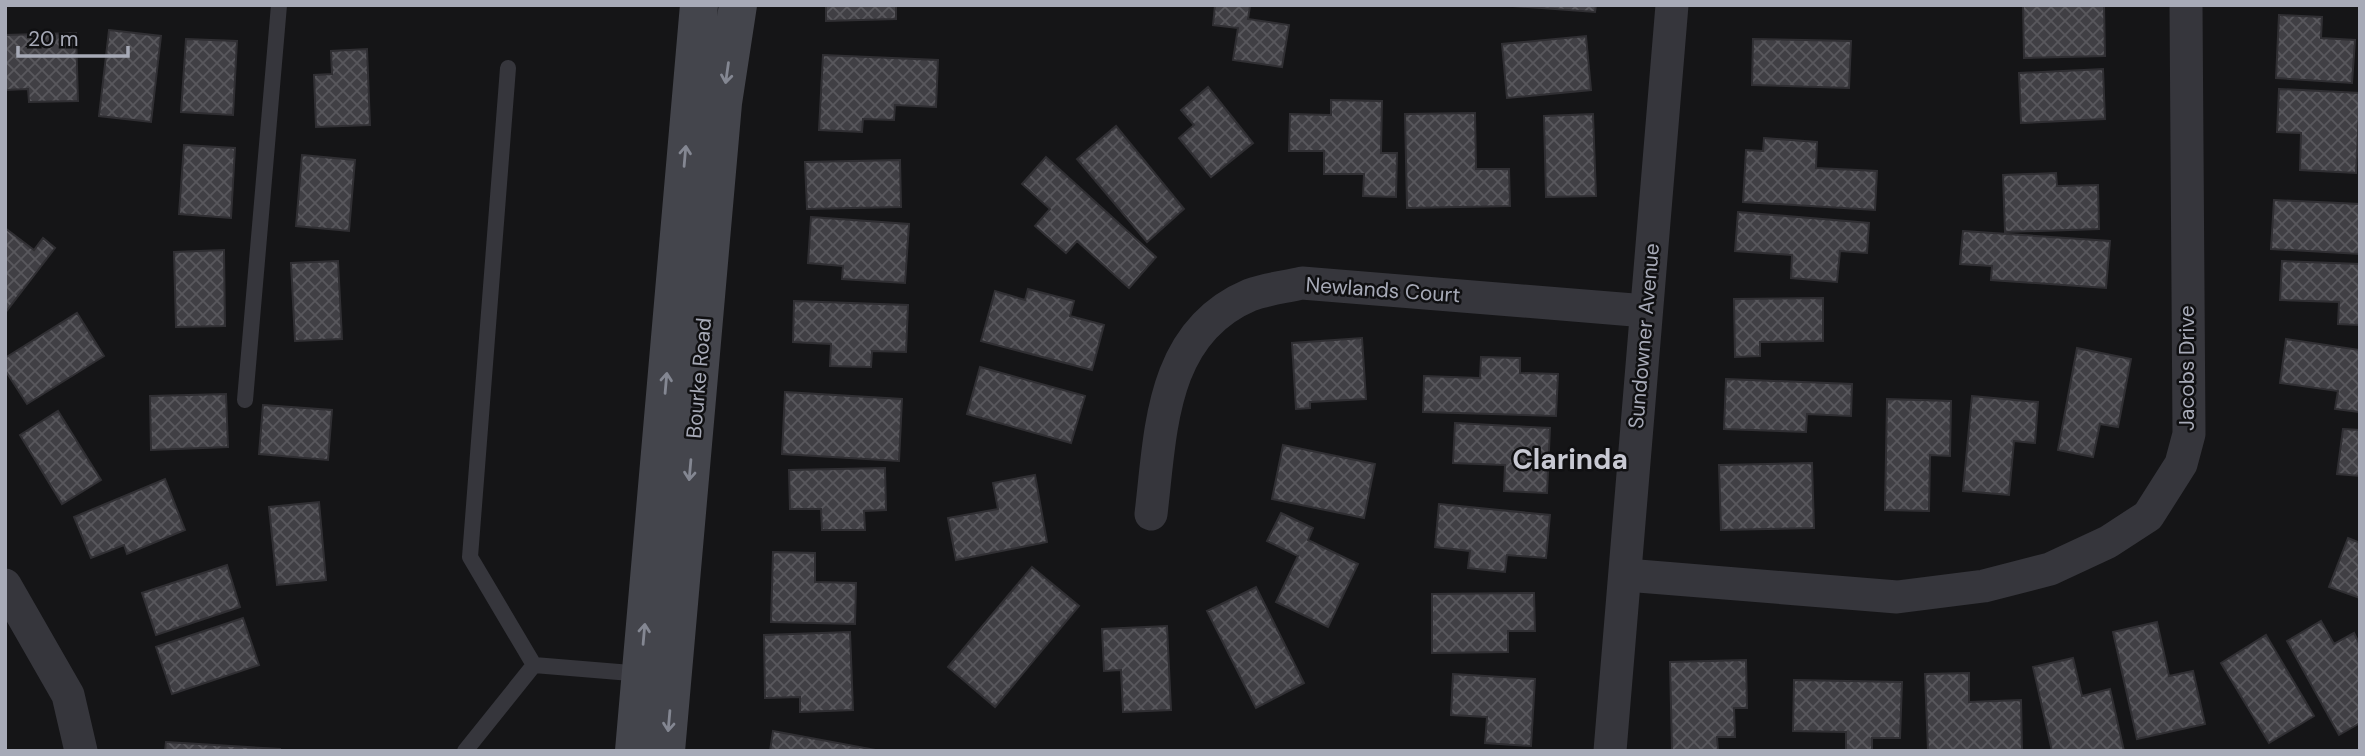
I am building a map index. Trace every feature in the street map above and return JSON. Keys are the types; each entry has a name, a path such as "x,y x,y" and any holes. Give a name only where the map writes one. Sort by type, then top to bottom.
{"main road":[{"name":"Bourke Road","path":"666,751 657,675 699,5"},
{"name":"Bourke Road","path":"634,751 657,675 723,103 738,5"}],"street":[{"name":"Sundowner Avenue","path":"1610,751 1672,5"},
{"name":"Jacobs Drive","path":"1626,575 1897,597 1983,586 2050,569 2108,542 2148,516 2181,464 2189,434 2186,5"},
{"name":"Newlands Court","path":"1151,514 1164,404 1183,354 1213,317 1250,295 1302,283 1646,311"},
{"path":"5,585 68,695 81,751"}],"lane":[{"path":"245,400 279,5"},
{"path":"508,68 470,556 534,665"},
{"path":"534,665 657,675"},
{"path":"464,751 534,665"}],"building":[{"path":"826,5 896,5 896,19 826,21"},
{"path":"1215,5 1250,6 1248,19 1289,25 1282,67 1233,60 1238,28 1213,25"},
{"path":"1499,5 1596,5 1595,12"},
{"path":"2023,5 2104,5 2105,56 2024,58"},
{"path":"2279,15 2322,17 2321,38 2355,40 2352,83 2276,78"},
{"path":"109,30 161,36 151,122 99,116"},
{"path":"76,33 78,101 29,102 28,89 5,90 5,35"},
{"path":"1586,36 1591,90 1507,98 1502,44"},
{"path":"186,39 237,41 233,115 181,112"},
{"path":"1753,39 1851,41 1849,88 1752,85"},
{"path":"367,49 370,125 316,127 314,75 332,74 331,51"},
{"path":"823,55 938,60 936,107 895,105 894,120 863,119 862,132 819,130"},
{"path":"2103,69 2105,119 2021,123 2019,73"},
{"path":"1208,87 1253,143 1211,177 1179,138 1194,125 1181,110"},
{"path":"2279,89 2360,93 2356,173 2300,170 2301,133 2277,132"},
{"path":"1331,100 1382,101 1381,153 1397,153 1396,197 1363,196 1364,174 1324,174 1324,151 1289,151 1290,114 1331,115"},
{"path":"1475,113 1476,169 1509,169 1510,206 1407,208 1405,114"},
{"path":"1593,114 1596,196 1546,197 1544,116"},
{"path":"1116,126 1184,209 1147,242 1077,159"},
{"path":"1764,138 1817,142 1816,168 1877,171 1875,210 1743,202 1746,150 1763,151"},
{"path":"184,145 235,148 231,218 179,214"},
{"path":"302,155 355,160 349,231 296,226"},
{"path":"1046,157 1156,257 1129,288 1077,241 1066,253 1035,226 1050,209 1022,184"},
{"path":"900,160 901,207 807,209 805,162"},
{"path":"2056,173 2057,186 2098,185 2099,229 2005,232 2003,175"},
{"path":"2274,200 2360,204 2360,254 2271,249"},
{"path":"1738,212 1869,223 1867,253 1840,251 1837,282 1791,278 1792,255 1735,251"},
{"path":"811,217 909,224 905,283 842,279 843,266 808,263"},
{"path":"5,228 34,250 43,238 55,248 5,313"},
{"path":"1963,231 2110,241 2106,288 1991,280 1992,266 1960,264"},
{"path":"224,250 225,326 176,327 174,252"},
{"path":"338,261 342,339 295,341 291,263"},
{"path":"2282,261 2360,264 2360,325 2338,324 2339,302 2280,300"},
{"path":"1028,289 1074,301 1070,316 1104,325 1092,370 981,341 995,291 1025,300"},
{"path":"1823,298 1823,341 1760,342 1760,356 1735,357 1734,299"},
{"path":"794,301 908,305 906,352 872,351 871,367 830,366 831,344 793,342"},
{"path":"77,313 104,356 27,404 5,370 5,358"},
{"path":"1362,338 1366,399 1310,402 1310,408 1296,409 1292,343"},
{"path":"2286,339 2360,350 2360,412 2335,409 2338,391 2280,383"},
{"path":"2077,348 2131,359 2118,427 2100,424 2093,457 2058,450"},
{"path":"1481,357 1520,358 1520,373 1558,374 1556,416 1423,412 1424,376 1480,378"},
{"path":"980,367 1085,396 1071,443 967,414"},
{"path":"1726,379 1852,384 1851,416 1807,414 1806,432 1724,429"},
{"path":"785,392 902,399 899,461 782,454"},
{"path":"226,394 228,447 151,450 150,396"},
{"path":"1972,396 2038,402 2035,443 2014,441 2009,495 1963,491"},
{"path":"1887,399 1951,401 1950,456 1930,455 1929,511 1885,510"},
{"path":"263,405 332,410 328,460 259,454"},
{"path":"58,411 101,480 62,504 20,435"},
{"path":"1455,423 1550,428 1547,493 1504,491 1505,465 1453,463"},
{"path":"2343,429 2360,430 2360,476 2337,474"},
{"path":"1283,445 1375,464 1364,518 1272,499"},
{"path":"1812,463 1814,528 1721,530 1719,465"},
{"path":"885,468 886,510 864,511 865,530 822,530 821,509 790,509 789,470"},
{"path":"1035,475 1047,542 956,560 948,518 998,509 993,483"},
{"path":"165,479 185,530 127,554 124,545 91,558 74,517"},
{"path":"319,502 326,580 277,585 269,507"},
{"path":"1439,504 1550,515 1546,558 1507,555 1505,572 1468,568 1470,551 1435,547"},
{"path":"1281,513 1313,528 1308,540 1358,564 1328,627 1276,602 1298,556 1267,541"},
{"path":"2348,538 2360,543 2360,598 2329,587"},
{"path":"773,552 815,553 815,582 856,583 855,624 771,622"},
{"path":"227,565 240,607 156,635 142,593"},
{"path":"1032,567 1079,606 995,707 948,667"},
{"path":"1256,587 1304,683 1256,708 1207,611"},
{"path":"1534,593 1535,631 1508,631 1508,652 1432,653 1432,594"},
{"path":"243,618 259,665 172,694 156,647"},
{"path":"2321,621 2334,644 2354,633 2360,645 2360,723 2339,735 2287,641"},
{"path":"2157,622 2169,676 2193,671 2205,724 2137,739 2113,632"},
{"path":"1167,626 1171,710 1123,712 1121,670 1104,671 1102,629"},
{"path":"850,632 853,710 800,712 800,697 765,698 764,635"},
{"path":"2266,635 2314,716 2269,743 2221,663"},
{"path":"2073,658 2082,696 2110,689 2124,751 2052,751 2033,667"},
{"path":"1746,660 1747,708 1734,708 1735,737 1717,737 1718,751 1672,751 1670,662"},
{"path":"1969,673 1969,702 2021,700 2022,751 1928,751 1925,674"},
{"path":"1453,674 1535,679 1531,746 1485,743 1487,717 1451,715"},
{"path":"1794,680 1902,682 1900,738 1872,738 1872,751 1846,751 1846,732 1793,731"},
{"path":"773,731 876,750 876,751 770,751"},
{"path":"166,742 280,749 280,751 165,751"}],"district":[{"name":"Clarinda","path":"1570,459"}]}
